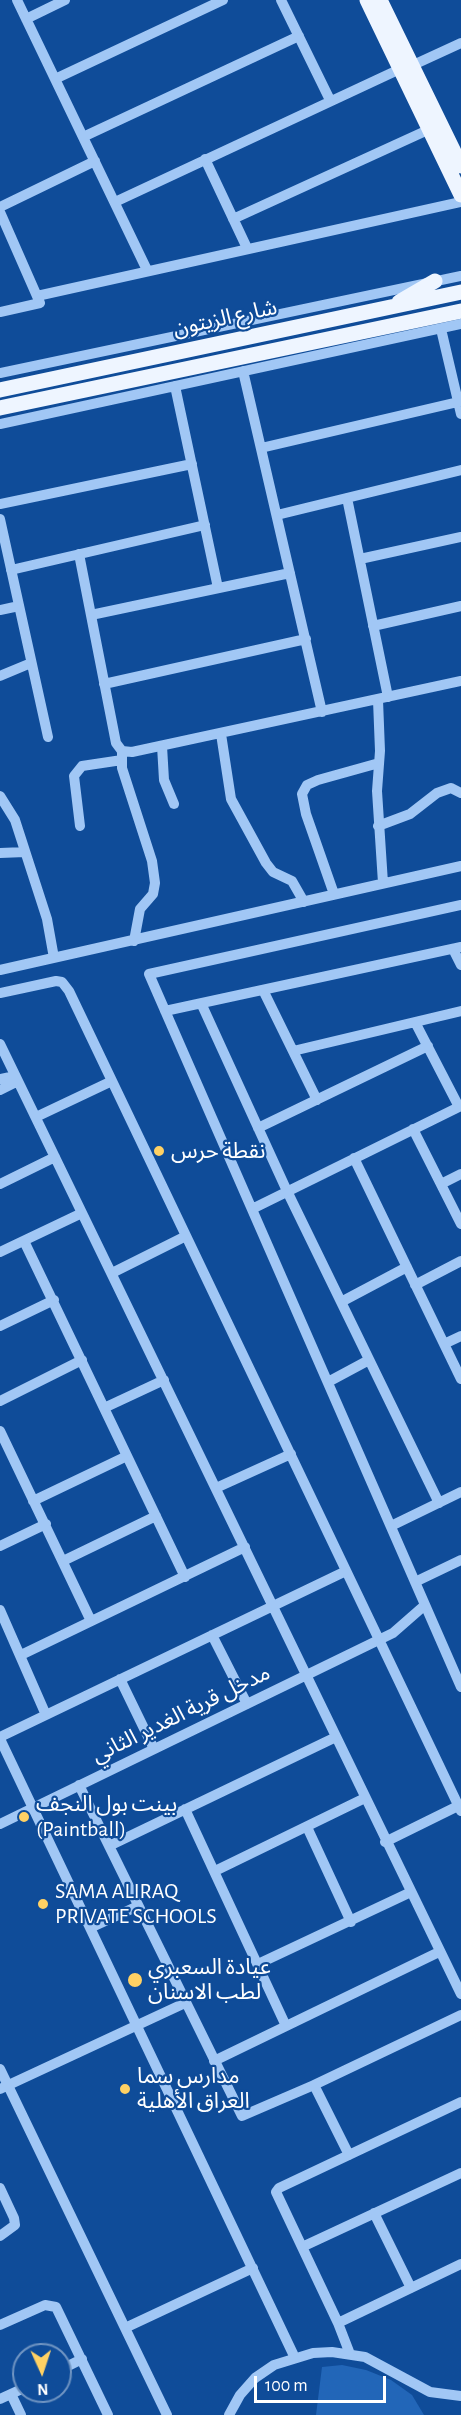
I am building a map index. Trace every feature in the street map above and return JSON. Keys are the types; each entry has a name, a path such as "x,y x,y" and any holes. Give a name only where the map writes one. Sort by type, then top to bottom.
{"main road":[{"path":"367,0 461,166"},
{"path":"380,0 429,129 461,195"},
{"path":"387,308 435,281"},
{"name":"شارع الزيتون","path":"0,390 259,333 461,292"},
{"name":"شارع الزيتون","path":"0,408 142,385 264,351 302,343 419,327 461,311"},
{"path":"298,325 292,333 297,342 302,343"},
{"path":"259,333 264,334 268,342 264,351"}],"street":[{"path":"17,0 147,270"},
{"path":"26,19 65,0"},
{"path":"55,79 223,0"},
{"path":"281,0 330,100"},
{"path":"83,137 299,36"},
{"path":"115,202 330,100 461,43"},
{"path":"233,219 429,129"},
{"path":"205,159 247,248"},
{"path":"0,207 95,161"},
{"path":"37,296 461,202"},
{"path":"0,212 40,303 0,312"},
{"path":"0,373 461,276"},
{"path":"0,424 142,385 175,386 419,327 441,329 461,324"},
{"path":"441,329 461,414"},
{"path":"243,371 322,712"},
{"path":"175,386 218,588"},
{"path":"261,448 458,402"},
{"path":"0,504 192,464"},
{"path":"277,515 461,470"},
{"path":"347,498 373,626 383,699 378,826 383,883"},
{"path":"0,519 4,556 11,570 48,737"},
{"path":"11,570 205,525"},
{"path":"360,560 461,537"},
{"path":"79,554 116,743 122,756 122,768 152,861 155,883 153,894 140,909 134,941"},
{"path":"91,615 290,573"},
{"path":"0,610 19,606"},
{"path":"373,626 461,606"},
{"path":"104,684 306,639"},
{"path":"0,676 32,663"},
{"path":"80,826 74,776 82,766 132,752 461,681"},
{"path":"221,734 231,799 266,863 273,872 292,881 304,902"},
{"path":"162,746 164,780 174,804"},
{"path":"334,894 306,814 302,794 307,785 318,780 379,763"},
{"path":"378,826 410,814 436,793 451,788 461,793"},
{"path":"0,796 15,820 47,919 54,958"},
{"path":"0,853 25,852"},
{"path":"0,970 461,866"},
{"path":"461,905 149,974 461,1687"},
{"path":"165,1011 457,948 461,965"},
{"path":"0,993 48,982 62,982 69,991 460,1809 385,1842"},
{"path":"262,990 317,1100"},
{"path":"201,1003 286,1191 439,1503"},
{"path":"293,1051 461,1011"},
{"path":"252,1209 460,1106 415,1022"},
{"path":"0,1044 307,1675 385,1842 461,1994"},
{"path":"258,1128 428,1046"},
{"path":"0,1079 17,1078"},
{"path":"0,1090 17,1078"},
{"path":"36,1117 112,1081"},
{"path":"413,1129 461,1224"},
{"path":"0,1184 55,1157"},
{"path":"354,1158 461,1379"},
{"path":"441,1184 461,1174"},
{"path":"0,1252 82,1213"},
{"path":"111,1273 186,1236"},
{"path":"24,1241 185,1576"},
{"path":"415,1285 461,1261"},
{"path":"341,1302 406,1267"},
{"path":"0,1326 54,1300"},
{"path":"444,1344 461,1336"},
{"path":"0,1401 82,1360"},
{"path":"328,1382 369,1360"},
{"path":"104,1408 164,1380"},
{"path":"0,1431 91,1621"},
{"path":"216,1488 291,1454"},
{"path":"33,1501 127,1456"},
{"path":"391,1526 461,1492"},
{"path":"63,1561 156,1516"},
{"path":"0,1546 46,1524"},
{"path":"21,1655 245,1547"},
{"path":"415,1582 461,1560"},
{"path":"295,2358 138,2025 31,1809 0,1738 346,1571"},
{"name":"مدخل قرية الغدير الثاني","path":"0,1824 393,1633 425,1605"},
{"path":"0,1610 46,1715"},
{"path":"212,1635 247,1704"},
{"path":"120,1679 154,1749"},
{"path":"109,1846 336,1737"},
{"path":"79,1785 242,2116 314,2085 461,2015"},
{"path":"215,1871 365,1798"},
{"path":"185,1809 286,2026"},
{"path":"307,1827 351,1922"},
{"path":"258,1965 411,1892"},
{"path":"90,1928 138,1906"},
{"path":"214,2061 439,1952"},
{"path":"4,2087 185,2003"},
{"path":"0,2069 4,2087 167,2415"},
{"path":"314,2085 349,2155"},
{"path":"350,2354 338,2323 276,2193 279,2188 461,2102"},
{"path":"302,2247 461,2173"},
{"path":"0,2188 15,2225 0,2236"},
{"path":"374,2213 411,2288"},
{"path":"338,2323 461,2264"},
{"path":"125,2328 253,2268"},
{"path":"0,2325 45,2305 56,2307 108,2415"},
{"path":"229,2415 240,2395 255,2378 274,2365 313,2353 350,2354 379,2363 430,2392 461,2396"},
{"path":"72,2364 82,2359"},
{"path":"0,2399 11,2394 21,2415"}],"shaded area":[{"path":"342,2365 366,2370 391,2380 412,2395 424,2415 316,2415 322,2367"}],"place":[{"name":"نقطة حرس","path":"159,1151"},
{"name":"بينت بول النجف (Paintball)","path":"24,1817"},
{"name":"SAMA ALIRAQ PRIVATE SCHOOLS","path":"43,1904"},
{"name":"عيادة السعبري لطب الاسنان","path":"135,1980"},
{"name":"مدارس سما العراق الأهلية","path":"125,2089"}]}
